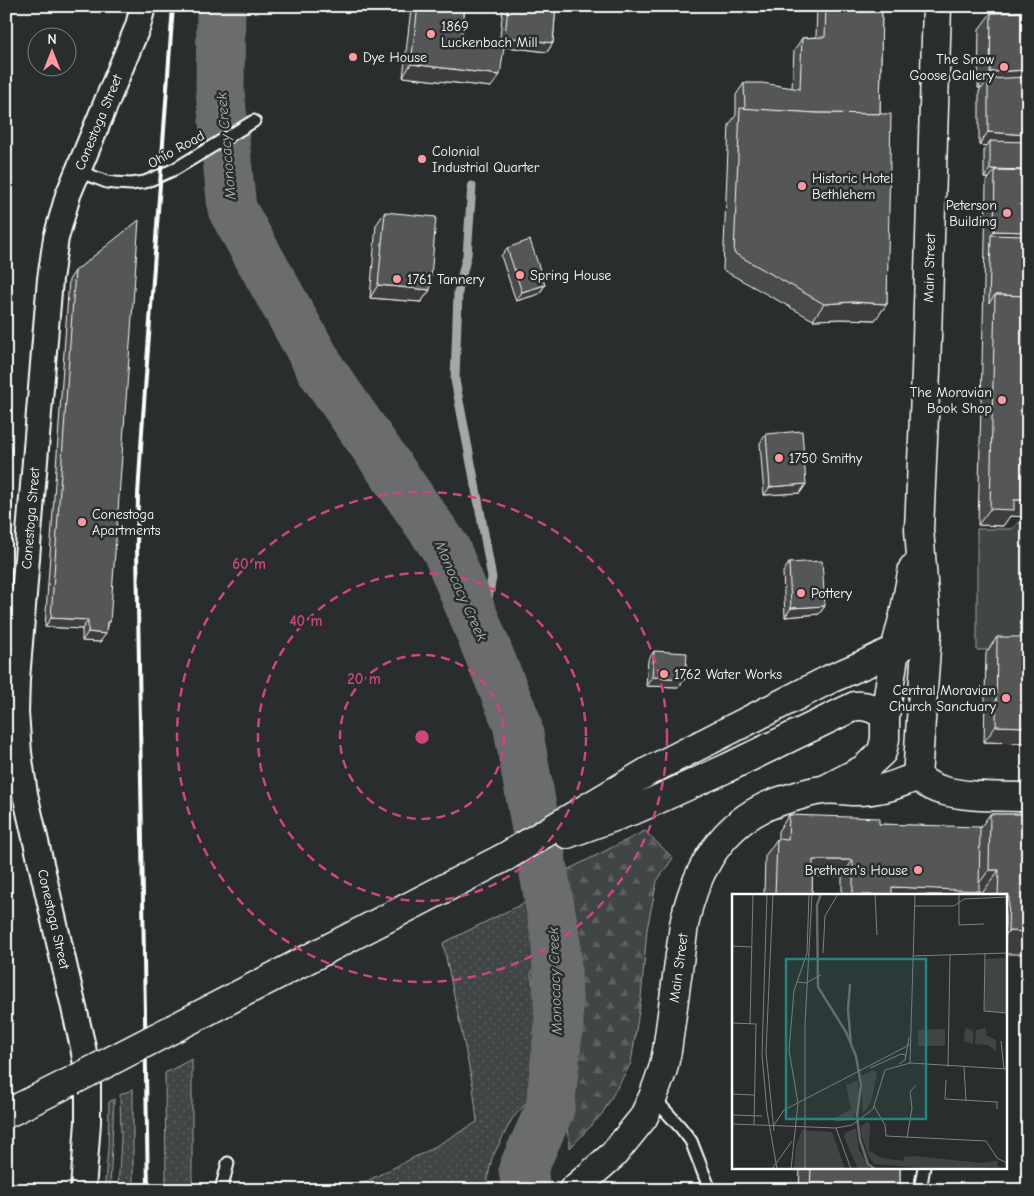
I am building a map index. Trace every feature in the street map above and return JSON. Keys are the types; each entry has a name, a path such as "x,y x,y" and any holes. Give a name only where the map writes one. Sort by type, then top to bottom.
{"main road":[{"name":"Main Street","path":"573,1190 613,1155 643,1118 654,1097 667,1051 686,914 694,889 713,851 727,835 750,815 779,801 826,790 862,791 879,789 916,777 927,634 919,529 926,371 937,6"},
{"name":"Main Street","path":"826,790 864,769 882,752 885,739 885,716 895,650 904,615 919,529"},
{"path":"6,1114 505,857 649,771 830,679 927,634"},
{"path":"505,857 639,808 855,706 867,706 885,716"},
{"path":"916,777 927,785 939,790 961,794 1028,797"}],"street":[{"name":"Conestoga Street","path":"83,1190 88,1122 88,1077 83,1047 25,794 16,712 17,670 50,279 56,238 68,195 138,26 143,6"}],"lane":[{"name":"Ohio Road","path":"78,171 107,182 131,184 145,182 175,169 250,123"},
{"path":"654,1097 690,1141 710,1190"},
{"path":"221,1190 228,1164"},
{"path":"920,1190 924,1168"}],"green space":[{"path":"1017,523 1028,523 1028,650 977,650 977,529 1012,529"},
{"path":"645,831 673,858 657,881 647,929 641,998 631,1063 602,1114 570,1148 564,1111 575,1051 576,955 555,876"},
{"path":"530,900 540,956 531,974 541,1026 537,1091 512,1119 492,1158 485,1190 358,1190 361,1184 429,1150 477,1122 473,1086 443,943"},
{"path":"192,1059 192,1190 166,1190 165,1073"},
{"path":"133,1089 133,1190 118,1190 121,1137 120,1095"},
{"path":"114,1099 110,1190 106,1190 109,1102"}],"building":[{"name":"1869 Luckenbach Mill","path":"418,6 465,6 461,41 504,47 500,75 411,64"},
{"path":"508,6 556,6 553,43 505,37"},
{"path":"826,6 882,6 880,114 745,109 744,83 762,83 800,89 802,38 825,37"},
{"path":"1028,12 1028,70 990,72 991,13"},
{"path":"1028,77 1028,135 988,132 988,79"},
{"name":"Historic Hotel Bethlehem","path":"740,108 816,113 891,114 887,304 853,302 824,304 734,253"},
{"path":"990,141 1028,142 1028,170 990,169"},
{"name":"Peterson Building","path":"995,170 1028,171 1028,232 994,231"},
{"name":"1761 Tannery","path":"385,212 436,217 430,290 378,285"},
{"name":"Conestoga Apartments","path":"139,220 110,622 107,622 106,634 88,632 88,620 51,618 75,271"},
{"path":"991,235 1028,236 1028,296 995,295 989,303"},
{"path":"530,240 545,285 522,292 507,248"},
{"path":"995,295 1028,296 1028,500 1014,500 1014,510 990,509"},
{"name":"1750 Smithy","path":"802,431 806,484 770,487 766,434"},
{"name":"Pottery","path":"822,561 825,606 791,608 789,563"},
{"name":"Central Moravian Church Sanctuary","path":"997,637 1028,637 1028,727 996,726"},
{"path":"654,651 687,653 685,679 652,677"},
{"path":"990,814 1028,814 1028,932 1008,931 1009,895 998,894 999,870 989,870"},
{"path":"789,815 879,818 879,824 980,827 979,891 892,887 892,894 853,894 853,860 813,860 812,894 775,894 777,839 788,840"},
{"path":"811,1168 900,1168 900,1190 810,1190"}],"waterway":[{"name":"Monocacy Creek","path":"221,6 220,90 232,209 322,371 446,549 517,723 556,940 559,1024 550,1109 523,1169 526,1190"},
{"path":"472,186 467,255 458,292 455,380 492,578 481,634"}],"railway":[{"path":"148,1190 137,548 138,495 173,6"}],"place":[{"name":"1869 Luckenbach Mill","path":"431,34"},
{"name":"Dye House","path":"353,57"},
{"name":"The Snow Goose Gallery","path":"1004,67"},
{"name":"Colonial Industrial Quarter","path":"422,159"},
{"name":"Historic Hotel Bethlehem","path":"802,186"},
{"name":"Peterson Building","path":"1007,213"},
{"name":"Spring House","path":"520,275"},
{"name":"1761 Tannery","path":"397,279"},
{"name":"The Moravian Book Shop","path":"1002,400"},
{"name":"1750 Smithy","path":"779,458"},
{"name":"Conestoga Apartments","path":"82,522"},
{"name":"Pottery","path":"801,593"},
{"name":"1762 Water Works","path":"664,674"},
{"name":"Central Moravian Church Sanctuary","path":"1006,698"},
{"name":"Brethren's House","path":"918,870"}]}
